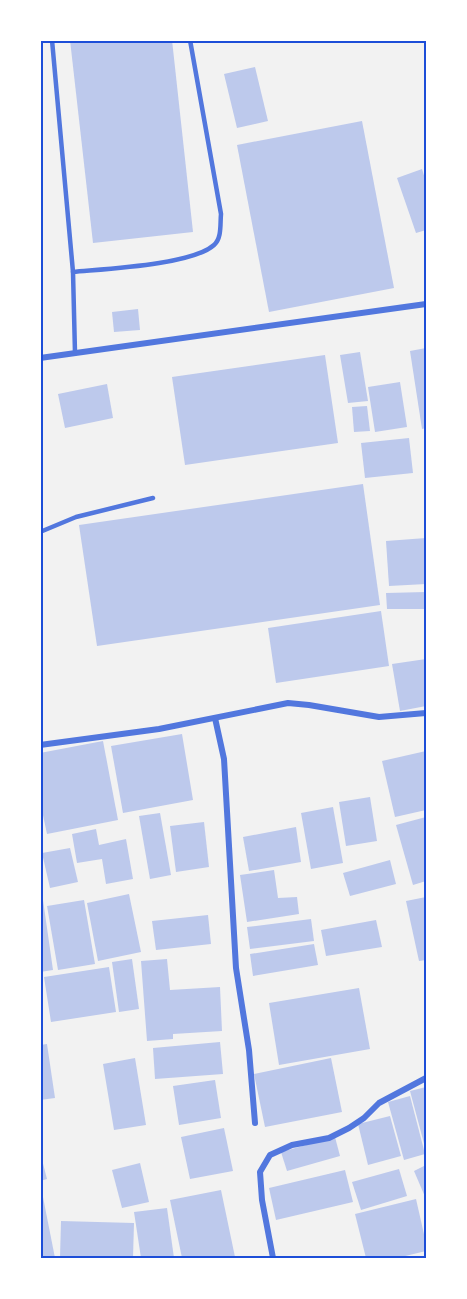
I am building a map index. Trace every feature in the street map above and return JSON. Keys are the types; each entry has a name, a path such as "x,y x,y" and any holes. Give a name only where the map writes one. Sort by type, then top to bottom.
{"street":[{"path":"40,358 426,304"},
{"path":"40,745 159,729 288,704 309,705 380,717 426,713"},
{"path":"215,718 224,759 236,968 249,1050 255,1123"},
{"path":"273,1258 262,1200 260,1172 270,1155 292,1145 329,1138 364,1118 378,1103 426,1078"}],"lane":[{"path":"52,40 73,272 75,353"},
{"path":"73,272 180,260 215,244 220,234 221,214 190,40"},
{"path":"40,532 76,518 153,498"}],"building":[{"path":"70,40 172,40 193,232 93,243"},
{"path":"255,67 268,121 237,128 224,74"},
{"path":"362,121 394,288 269,312 237,145"},
{"path":"422,169 426,182 426,230 416,233 397,178"},
{"path":"138,309 140,330 114,332 112,312"},
{"path":"426,348 426,428 422,429 410,351"},
{"path":"360,352 368,401 348,403 340,355"},
{"path":"325,355 338,443 185,465 172,377"},
{"path":"400,382 407,427 375,432 368,387"},
{"path":"107,384 113,418 65,428 58,394"},
{"path":"367,406 370,431 354,432 352,407"},
{"path":"409,438 413,473 365,478 361,443"},
{"path":"363,484 380,605 97,646 79,525"},
{"path":"426,538 426,584 389,586 386,541"},
{"path":"426,592 426,609 387,609 386,593"},
{"path":"381,611 389,666 276,683 268,628"},
{"path":"426,659 426,706 400,711 392,664"},
{"path":"182,734 193,800 123,813 111,746"},
{"path":"103,741 118,820 47,834 40,801 40,753"},
{"path":"426,751 426,810 395,817 382,761"},
{"path":"370,797 377,841 346,846 339,802"},
{"path":"333,807 343,863 311,869 301,813"},
{"path":"160,813 171,875 150,879 139,816"},
{"path":"426,817 426,881 413,885 396,825"},
{"path":"204,822 209,867 176,872 170,826"},
{"path":"296,827 301,862 249,871 243,837"},
{"path":"96,829 99,845 126,839 133,879 106,884 102,859 77,863 72,834"},
{"path":"70,848 78,882 50,888 42,853"},
{"path":"390,860 396,884 350,896 343,873"},
{"path":"274,870 278,898 297,897 299,914 247,922 240,875"},
{"path":"129,894 141,952 98,961 87,903"},
{"path":"426,897 426,960 419,961 406,901"},
{"path":"40,900 43,900 53,970 40,972"},
{"path":"84,900 95,964 58,970 47,906"},
{"path":"208,915 211,944 156,950 152,921"},
{"path":"311,919 314,941 250,949 247,927"},
{"path":"376,920 382,947 326,956 321,930"},
{"path":"314,944 318,965 253,976 250,954"},
{"path":"132,959 139,1009 119,1012 112,962"},
{"path":"167,959 170,990 220,987 222,1031 173,1034 173,1039 147,1041 141,961"},
{"path":"109,967 116,1012 51,1022 44,977"},
{"path":"359,988 370,1049 279,1065 269,1003"},
{"path":"220,1042 223,1074 155,1079 153,1048"},
{"path":"47,1044 55,1098 40,1100 40,1045"},
{"path":"135,1058 146,1125 114,1130 103,1064"},
{"path":"331,1058 342,1112 265,1127 254,1074"},
{"path":"215,1080 221,1118 179,1125 173,1086"},
{"path":"426,1087 426,1151 410,1091"},
{"path":"410,1096 425,1154 404,1160 388,1102"},
{"path":"390,1116 401,1156 368,1165 358,1124"},
{"path":"224,1128 233,1171 190,1179 181,1137"},
{"path":"335,1137 340,1156 287,1171 281,1152"},
{"path":"40,1152 47,1179 40,1181"},
{"path":"140,1163 149,1202 122,1208 112,1170"},
{"path":"426,1165 426,1199 414,1171"},
{"path":"399,1169 407,1196 361,1210 352,1182"},
{"path":"345,1170 353,1202 276,1220 269,1188"},
{"path":"221,1190 235,1257 182,1258 170,1200"},
{"path":"40,1192 42,1192 55,1258 40,1258"},
{"path":"416,1199 426,1251 397,1258 366,1258 355,1214"},
{"path":"167,1208 174,1258 141,1258 134,1212"},
{"path":"61,1221 134,1223 133,1258 60,1258"}]}
